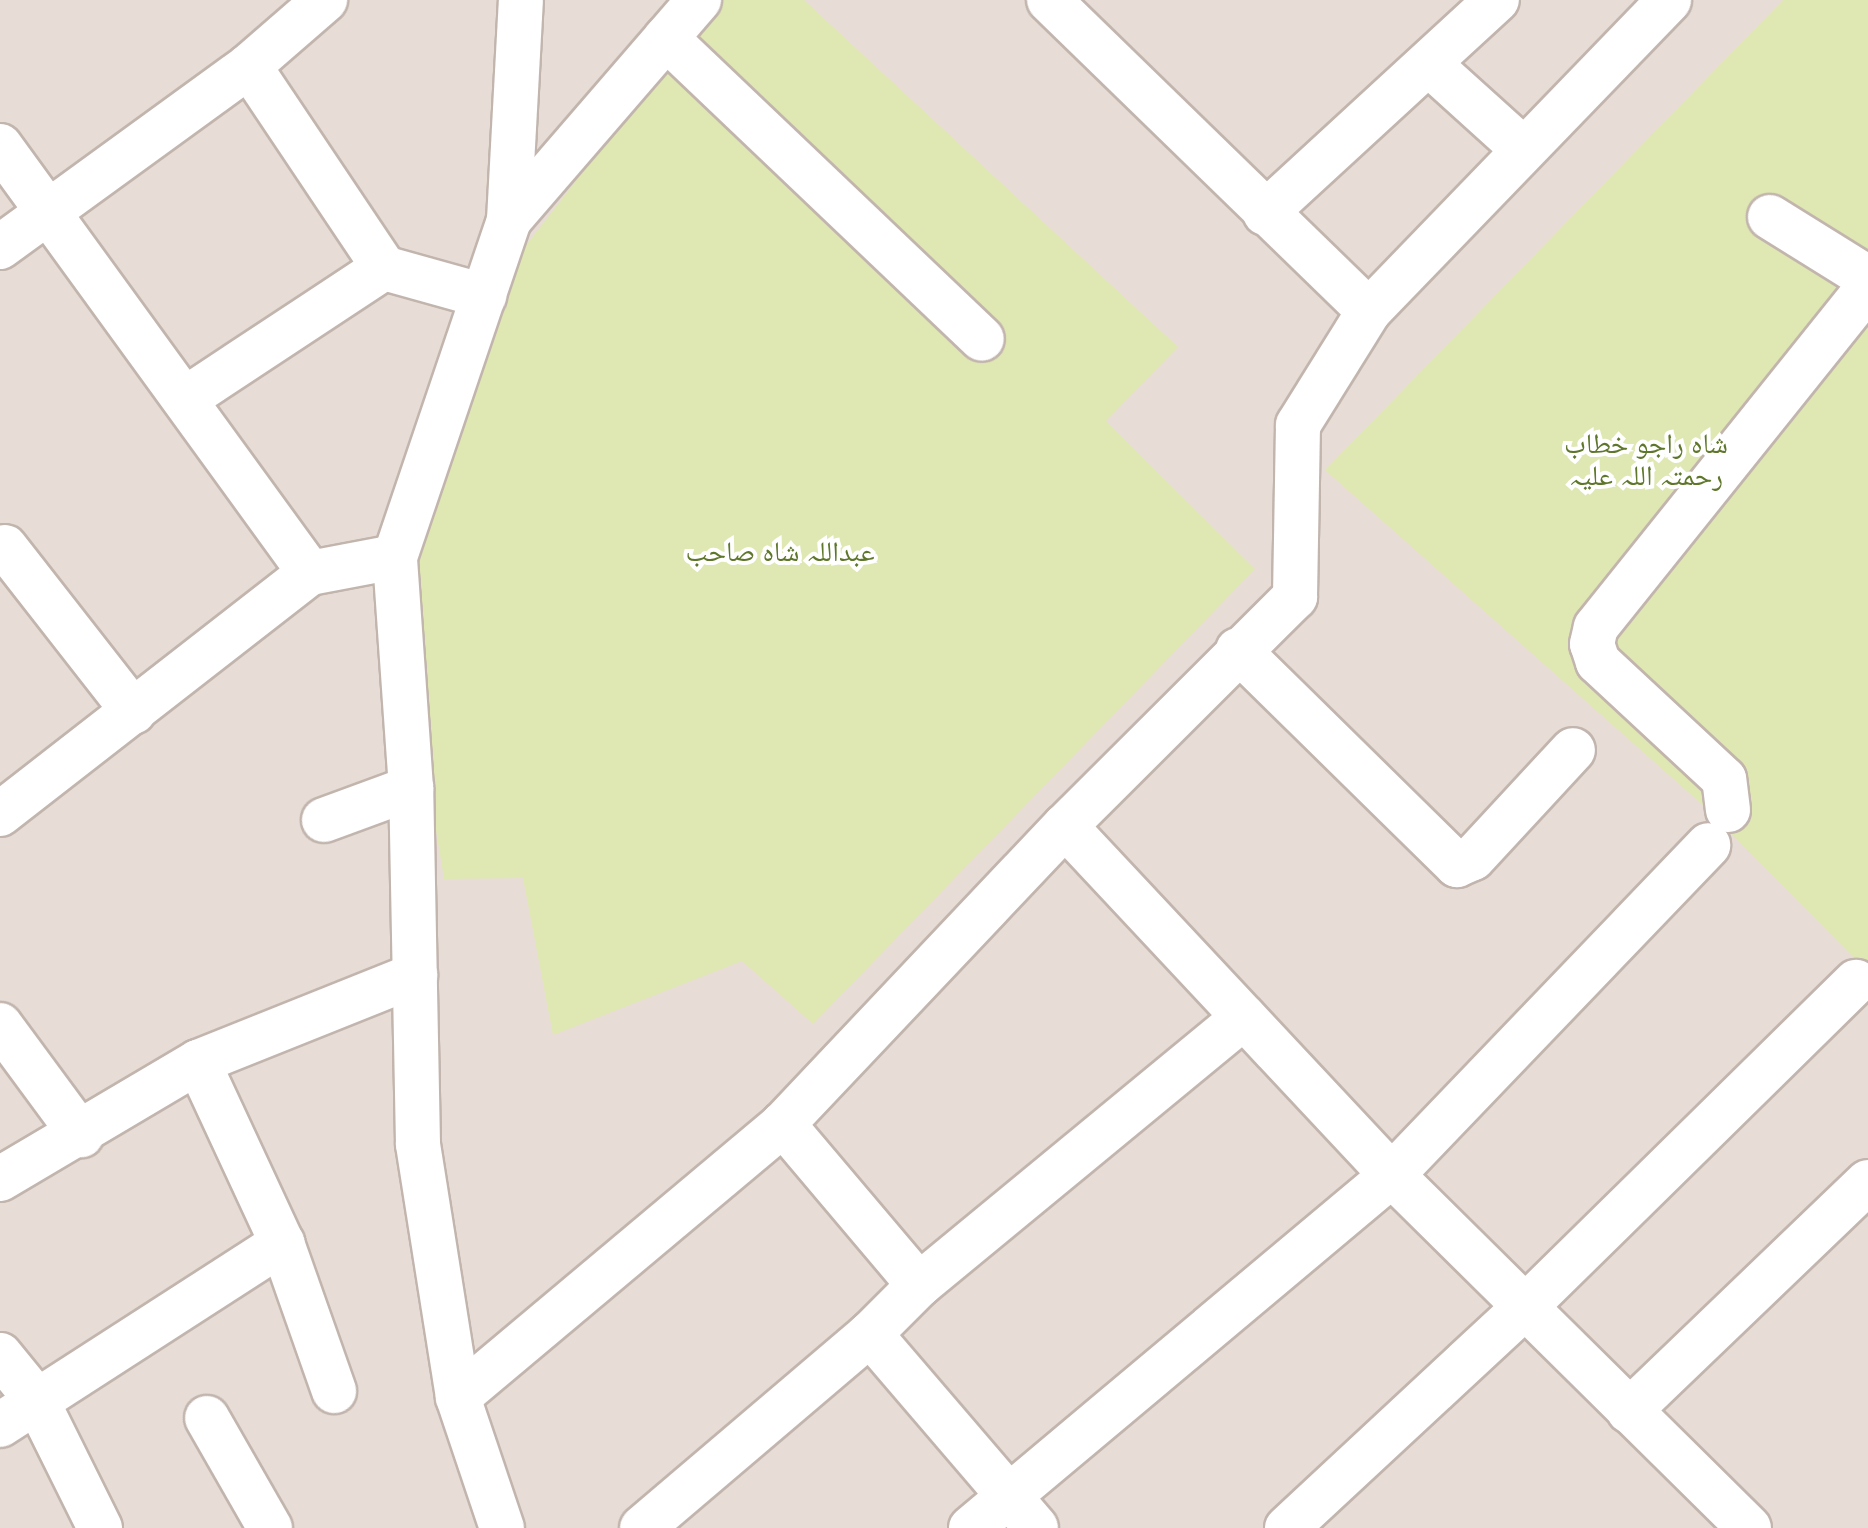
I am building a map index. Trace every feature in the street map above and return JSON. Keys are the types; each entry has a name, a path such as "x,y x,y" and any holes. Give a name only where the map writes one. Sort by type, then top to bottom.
{"street":[{"path":"0,247 249,66 325,0"},
{"path":"502,1528 458,1397 418,1144 411,788 395,557 509,220 521,0"},
{"path":"509,220 699,0"},
{"path":"1049,0 1369,311"},
{"path":"1265,213 1430,65 1497,0"},
{"path":"458,1397 783,1124 1065,826 1238,650 1295,597 1298,425 1369,311 1522,148 1669,0"},
{"path":"666,38 982,339"},
{"path":"1430,65 1522,148"},
{"path":"249,66 384,268 484,296"},
{"path":"0,146 310,573"},
{"path":"1770,217 1868,278"},
{"path":"185,399 384,268"},
{"path":"971,1528 1022,1512 1392,1175 1718,828 1724,779 1598,662 1592,644 1596,627 1868,287"},
{"path":"2,546 134,712"},
{"path":"0,814 310,573 395,557"},
{"path":"1238,650 1457,865 1473,858 1573,750"},
{"path":"324,820 411,788"},
{"path":"1065,826 1392,1175 1523,1309 1749,1528"},
{"path":"0,1179 81,1135 198,1062 415,975"},
{"path":"1287,1528 1523,1309 1856,982"},
{"path":"642,1528 870,1334 919,1285 1244,1017"},
{"path":"0,1025 81,1135"},
{"path":"198,1062 282,1243 334,1391"},
{"path":"783,1124 919,1285"},
{"path":"1629,1411 1868,1182"},
{"path":"0,1425 282,1243"},
{"path":"870,1334 1022,1512"},
{"path":"0,1355 36,1399 100,1528"},
{"path":"207,1418 270,1528"}],"shaded area":[{"path":"0,0 1868,0 1868,1528 0,1528"}],"green space":[{"name":"عبداللہ شاہ صاحب","path":"716,0 804,0 1178,347 1106,421 1255,569 813,1024 742,961 553,1035 523,878 444,879 406,647 405,555 510,266"},
{"name":"شاہ راجو خطاب رحمتہ اللہ علیہ","path":"1783,0 1868,0 1868,972 1705,807 1325,470"}]}
